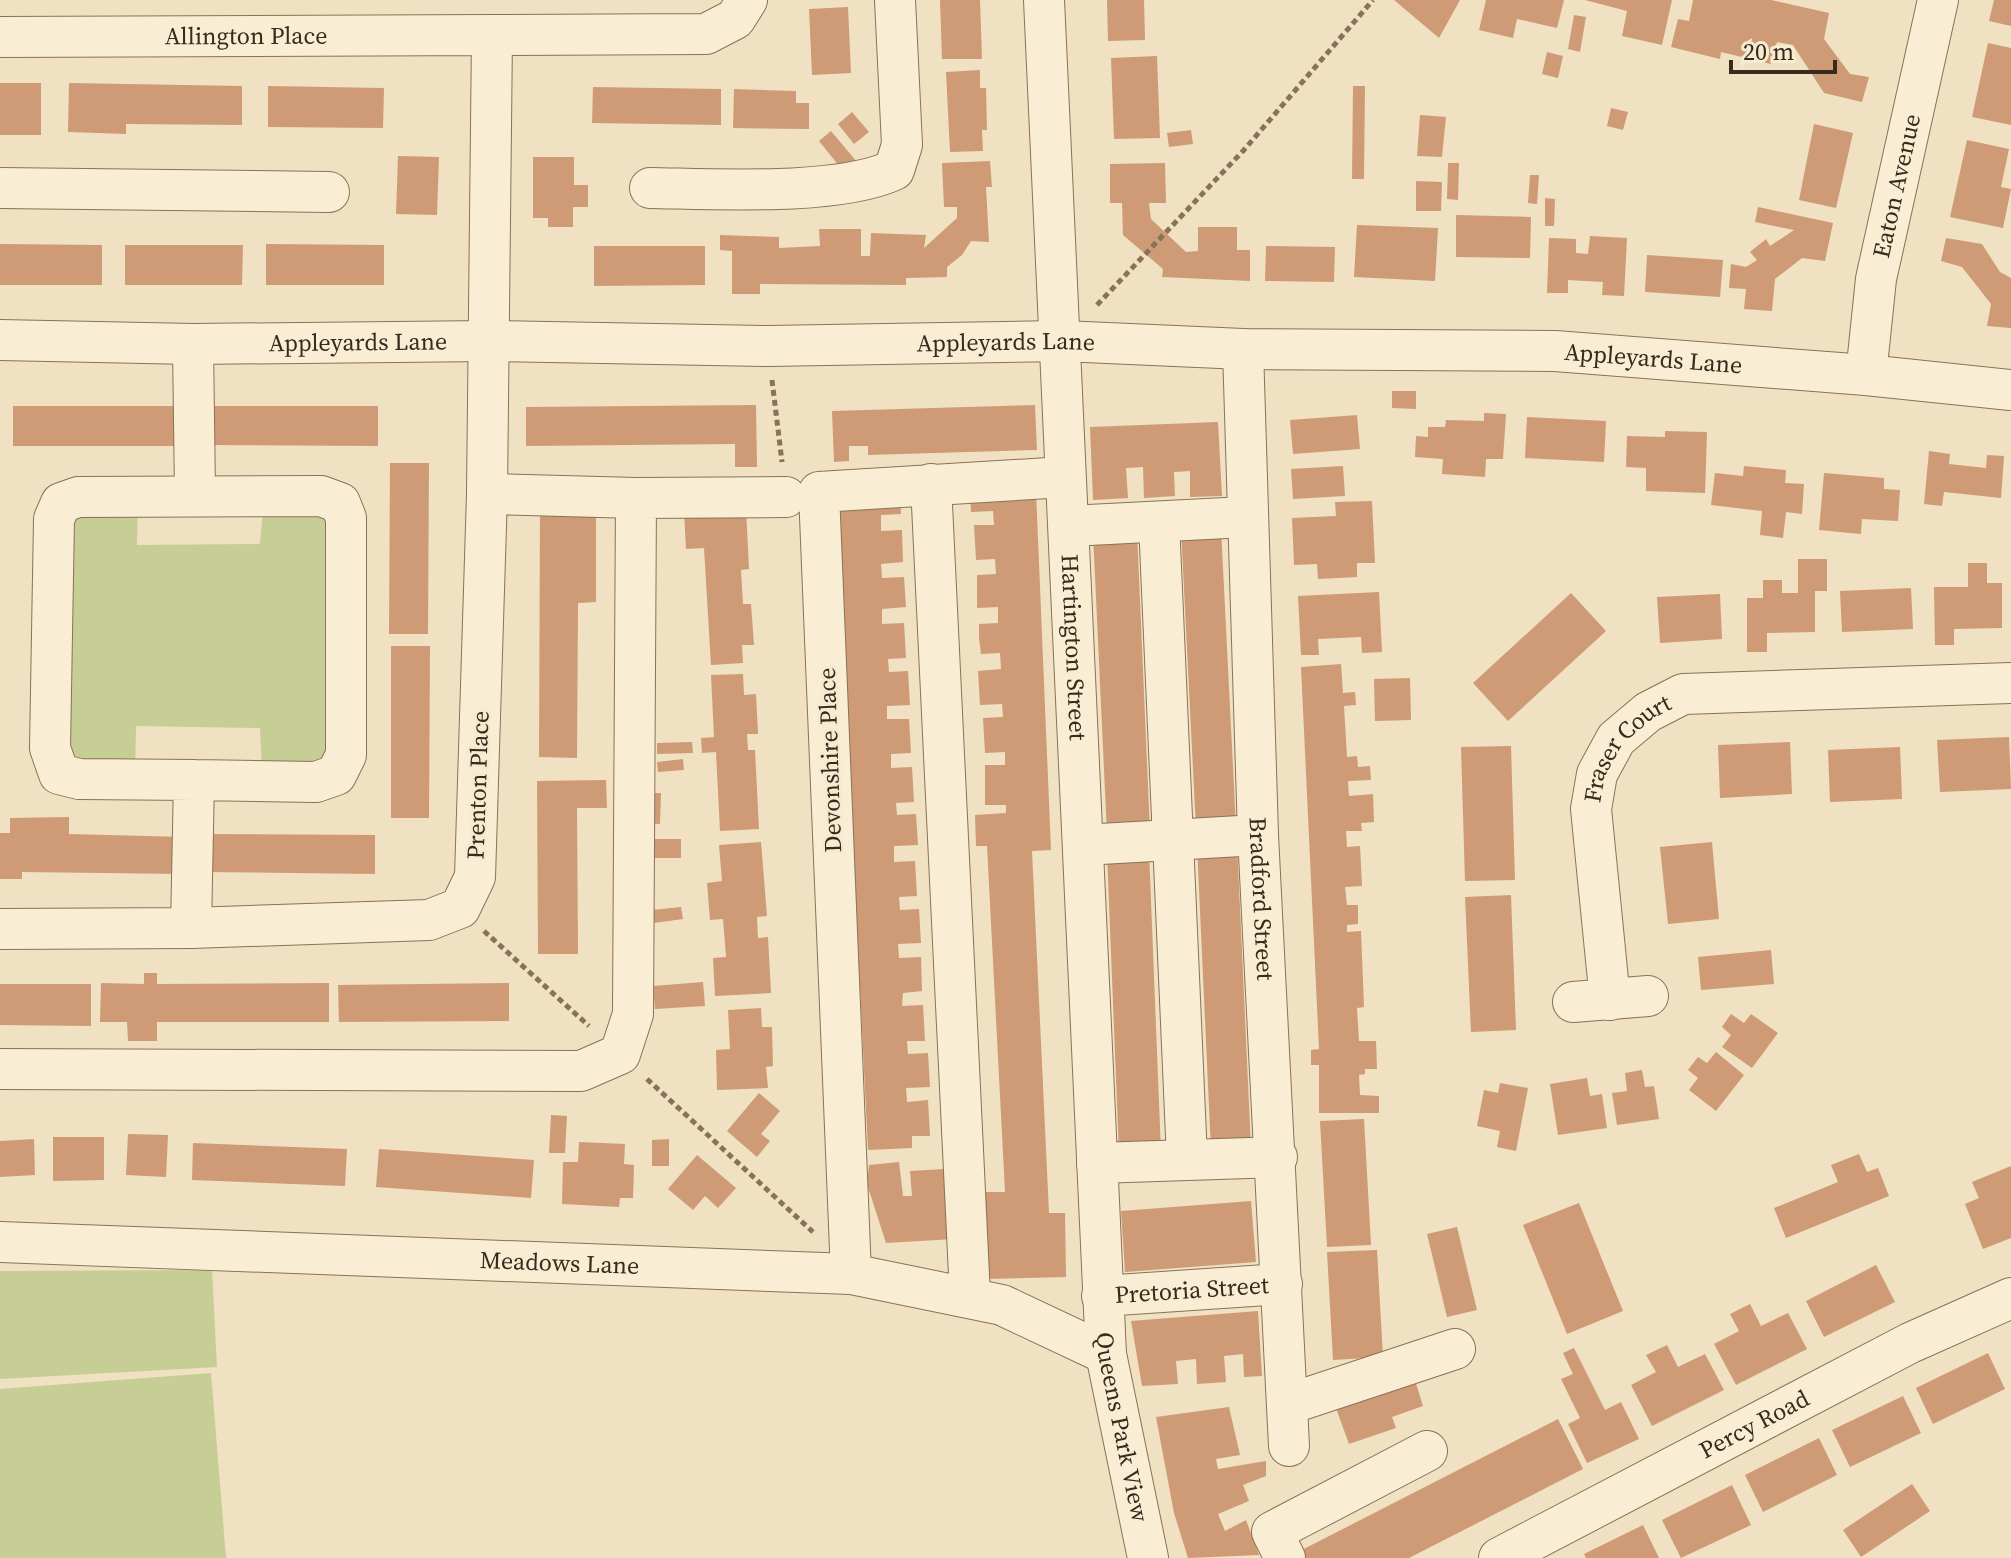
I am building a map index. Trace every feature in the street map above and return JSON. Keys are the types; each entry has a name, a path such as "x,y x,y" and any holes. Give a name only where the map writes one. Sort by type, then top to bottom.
{"street":[{"name":"Allington Place","path":"0,37 706,34 735,19 747,0"},
{"path":"650,188 827,185 870,181 894,170 902,145 895,0"},
{"name":"Hartington Street","path":"1044,0 1062,341 1065,477 1102,1296"},
{"name":"Eaton Avenue","path":"1866,375 1876,279 1938,0"},
{"path":"488,341 492,35"},
{"path":"0,188 329,192"},
{"name":"Appleyards Lane","path":"0,340 193,344 488,341 768,346 1062,341 1243,349 1555,351 1866,375 2011,390"},
{"name":"Prenton Place","path":"460,908 475,877 487,494 488,341"},
{"path":"193,344 195,494"},
{"name":"Bradford Street","path":"1243,349 1258,835 1277,1157 1289,1446"},
{"name":"Devonshire Place","path":"851,1271 819,492 1065,477"},
{"path":"931,484 970,1296"},
{"path":"195,494 321,496 340,503 346,518 346,755 336,775 316,782 194,780 79,779 59,774 50,748 54,519 61,503 78,497 195,494"},
{"path":"487,494 636,498 786,497"},
{"path":"0,1069 581,1071 620,1054 633,1014 636,498"},
{"path":"1069,526 1246,517"},
{"path":"1159,522 1187,1159"},
{"name":"Fraser Court","path":"1610,999 1591,809 1597,774 1616,739 1648,712 1683,694 2011,683"},
{"path":"191,928 194,780"},
{"path":"1083,845 1258,835"},
{"path":"0,929 191,928 429,920 460,908"},
{"path":"1097,1163 1277,1157"},
{"name":"Meadows Lane","path":"0,1242 851,1271 1002,1305 1106,1354"},
{"name":"Pretoria Street","path":"1102,1296 1282,1284"},
{"name":"Queens Park View","path":"1102,1296 1106,1354 1148,1558"},
{"name":"Percy Road","path":"1499,1558 1910,1343 2011,1298"},
{"path":"1289,1404 1455,1349"},
{"path":"1285,1558 1272,1532 1427,1451"}],"path":[{"path":"1062,341 1243,151 1373,0"},
{"path":"768,346 786,497"},
{"path":"460,908 851,1271"}],"green space":[{"path":"264,500 332,510 337,758 262,773 260,728 136,726 135,774 65,764 66,508 138,502 137,545 260,544"},
{"path":"212,1270 217,1367 0,1379 0,1271"},
{"path":"211,1373 226,1558 0,1558 0,1389"}],"building":[{"path":"940,0 980,0 982,59 942,59"},
{"path":"1107,0 1144,0 1145,40 1108,41"},
{"path":"1394,0 1460,0 1439,38"},
{"path":"1486,0 1564,0 1557,28 1517,19 1513,38 1479,30"},
{"path":"1585,0 1672,0 1662,45 1622,36 1627,11"},
{"path":"1693,0 1771,0 1829,13 1824,39 1850,74 1869,77 1862,102 1824,93 1793,45 1777,42 1771,64 1721,52 1720,59 1671,47 1678,19 1689,21"},
{"path":"1994,0 2011,0 2011,26 1989,21"},
{"path":"848,7 851,73 812,75 809,9"},
{"path":"1574,15 1586,17 1580,52 1568,49"},
{"path":"1988,43 2011,48 2011,125 1972,117"},
{"path":"1547,52 1563,56 1558,78 1542,74"},
{"path":"1157,56 1160,138 1114,139 1111,58"},
{"path":"980,70 980,88 986,88 987,130 982,130 983,151 950,152 946,72"},
{"path":"0,83 41,83 41,135 0,135"},
{"path":"69,83 242,86 242,125 126,124 126,134 68,132"},
{"path":"268,86 384,88 383,128 268,127"},
{"path":"1353,86 1365,86 1364,179 1352,179"},
{"path":"593,87 721,89 721,125 592,123"},
{"path":"734,89 796,91 796,103 809,103 809,129 733,128"},
{"path":"1611,108 1628,112 1623,130 1607,126"},
{"path":"852,112 869,132 854,144 838,124"},
{"path":"1420,115 1446,117 1442,157 1417,156"},
{"path":"1814,124 1853,133 1836,208 1799,200"},
{"path":"1191,130 1193,144 1169,147 1167,133"},
{"path":"831,131 857,162 844,172 819,141"},
{"path":"1967,140 2009,149 2001,187 2011,189 2003,228 1950,217"},
{"path":"398,156 439,157 437,215 396,214"},
{"path":"533,157 574,157 574,185 588,185 588,207 573,207 573,227 548,227 548,218 533,218"},
{"path":"990,161 992,187 986,187 989,242 971,241 962,255 947,267 947,277 906,278 906,285 760,284 760,294 732,294 732,251 720,250 720,235 779,237 779,248 820,246 819,229 861,229 861,256 870,256 871,233 926,235 924,248 957,218 957,207 944,207 942,163"},
{"path":"1165,163 1166,203 1149,203 1151,219 1186,252 1198,251 1198,227 1237,227 1237,250 1250,250 1250,281 1162,277 1163,269 1123,235 1122,203 1110,203 1110,164"},
{"path":"1448,163 1459,163 1458,200 1447,199"},
{"path":"1530,175 1539,175 1537,204 1528,203"},
{"path":"1416,181 1442,182 1441,211 1416,211"},
{"path":"1545,198 1555,199 1554,226 1545,226"},
{"path":"1758,207 1833,223 1825,261 1802,258 1775,279 1772,311 1744,309 1746,289 1729,288 1731,264 1746,267 1757,260 1750,252 1766,239 1770,246 1794,230 1755,222"},
{"path":"1456,215 1531,217 1530,258 1456,257"},
{"path":"1357,225 1438,228 1435,281 1354,277"},
{"path":"1590,236 1627,238 1624,296 1602,295 1603,282 1568,280 1568,293 1547,293 1549,238 1576,239 1576,253 1588,254"},
{"path":"1946,238 1982,244 2000,272 2011,278 2011,328 1987,326 1991,304 1962,267 1941,261"},
{"path":"0,244 102,245 102,285 0,285"},
{"path":"266,244 384,245 384,285 266,285"},
{"path":"125,245 243,245 242,285 125,285"},
{"path":"594,246 705,246 705,285 594,286"},
{"path":"1266,246 1335,247 1334,282 1265,281"},
{"path":"1647,255 1723,260 1720,297 1645,292"},
{"path":"1392,391 1416,391 1416,409 1392,408"},
{"path":"756,405 757,467 735,467 735,444 526,446 526,407"},
{"path":"1035,405 1037,450 868,455 868,446 849,446 849,461 834,462 832,411"},
{"path":"13,406 185,406 185,446 13,446"},
{"path":"203,406 378,406 378,446 203,445"},
{"path":"1484,413 1506,414 1503,459 1486,459 1485,477 1442,474 1443,459 1415,457 1416,436 1428,437 1428,427 1445,427 1446,420 1484,421"},
{"path":"1357,415 1360,449 1293,454 1290,420"},
{"path":"1527,417 1606,421 1604,462 1525,458"},
{"path":"1218,422 1222,496 1190,497 1190,471 1174,472 1175,496 1144,498 1143,467 1126,468 1128,498 1093,500 1090,427"},
{"path":"1665,431 1707,432 1705,493 1646,491 1646,468 1626,467 1627,436 1665,437"},
{"path":"1929,451 1950,454 1949,464 1986,468 1987,455 2004,456 2001,498 1944,492 1942,506 1924,504"},
{"path":"390,463 429,463 428,634 389,634"},
{"path":"1343,466 1345,496 1293,499 1291,469"},
{"path":"1744,466 1786,470 1785,483 1804,484 1802,514 1786,512 1783,538 1760,535 1762,511 1711,505 1715,473 1743,476"},
{"path":"1824,473 1884,478 1884,489 1900,490 1898,521 1862,519 1861,534 1819,530"},
{"path":"1036,491 1051,850 1032,851 1049,1213 1065,1213 1066,1277 983,1279 981,1192 1005,1192 987,846 976,846 975,815 1006,813 1006,805 985,805 985,765 1005,765 1005,752 985,753 983,718 1003,717 1002,704 980,705 978,671 1001,669 1000,653 981,654 979,638 979,624 998,623 998,607 977,608 977,575 996,574 995,559 976,560 974,525 994,525 993,511 971,512 970,494"},
{"path":"900,497 901,514 881,515 881,531 902,530 903,562 881,564 882,578 904,577 906,607 882,609 882,624 904,623 906,658 888,659 889,672 908,671 910,705 887,706 887,719 909,719 911,753 891,754 891,768 912,767 914,802 896,803 897,815 916,814 918,845 894,846 894,862 915,861 917,896 899,897 900,910 919,909 921,943 898,944 899,958 921,957 922,991 903,993 902,1006 923,1005 925,1041 907,1041 908,1054 928,1053 930,1087 906,1088 907,1102 928,1100 930,1136 912,1136 912,1148 868,1150 836,500"},
{"path":"1372,501 1375,563 1357,563 1357,577 1318,579 1317,564 1294,565 1292,518 1336,516 1335,502"},
{"path":"540,505 596,505 596,602 578,603 577,758 539,757"},
{"path":"746,509 749,569 741,570 743,604 751,604 754,645 742,645 743,663 711,665 704,548 686,549 684,512"},
{"path":"1221,528 1236,827 1196,829 1181,529"},
{"path":"1137,531 1150,832 1107,834 1093,533"},
{"path":"1798,559 1827,559 1827,591 1815,591 1815,632 1767,633 1767,652 1747,652 1747,598 1763,598 1763,580 1782,580 1782,593 1798,593"},
{"path":"1968,563 1987,563 1987,583 2002,583 2002,628 1954,629 1954,645 1935,645 1934,587 1968,587"},
{"path":"1911,588 1913,629 1842,632 1840,591"},
{"path":"1379,592 1382,652 1362,653 1361,637 1318,639 1319,655 1301,655 1298,596"},
{"path":"1571,593 1606,631 1508,721 1473,683"},
{"path":"1720,594 1722,639 1660,643 1657,597"},
{"path":"391,646 430,646 429,818 391,818"},
{"path":"1341,664 1343,693 1355,692 1356,705 1344,706 1347,757 1357,756 1358,767 1370,766 1371,780 1348,781 1349,796 1373,794 1374,822 1361,823 1362,831 1346,831 1347,847 1360,846 1362,886 1345,887 1347,905 1358,905 1358,924 1347,925 1347,932 1361,931 1364,1007 1357,1008 1359,1041 1376,1041 1377,1069 1365,1069 1365,1074 1359,1075 1360,1095 1379,1096 1379,1113 1319,1113 1319,1065 1311,1065 1311,1050 1319,1049 1301,667"},
{"path":"743,674 744,695 756,694 758,734 747,734 748,750 755,750 759,829 720,831 716,752 702,753 701,738 714,737 711,675"},
{"path":"1410,678 1411,720 1375,721 1374,679"},
{"path":"2009,737 2011,789 1940,792 1937,740"},
{"path":"692,742 693,753 657,754 657,743"},
{"path":"1790,742 1792,794 1720,798 1718,745"},
{"path":"1511,746 1515,880 1465,881 1461,747"},
{"path":"1900,747 1902,799 1830,802 1828,750"},
{"path":"683,759 684,770 658,772 657,762"},
{"path":"606,780 607,808 577,808 578,954 538,954 537,781"},
{"path":"645,793 661,793 660,824 644,823"},
{"path":"69,817 69,834 185,837 185,874 22,872 22,879 0,879 0,833 10,833 10,818"},
{"path":"203,834 375,835 375,874 202,872"},
{"path":"653,839 681,839 681,858 654,858"},
{"path":"761,842 767,916 757,917 758,938 768,937 771,993 715,996 713,958 726,957 723,919 710,920 707,883 722,881 719,845"},
{"path":"1712,842 1719,919 1668,924 1660,847"},
{"path":"1237,843 1251,1148 1211,1150 1197,845"},
{"path":"1149,850 1161,1153 1119,1154 1107,852"},
{"path":"1511,895 1516,1030 1471,1032 1465,897"},
{"path":"681,907 683,919 654,923 652,910"},
{"path":"1771,950 1774,984 1701,990 1698,957"},
{"path":"144,973 157,973 157,984 329,983 329,1022 157,1022 157,1041 128,1041 127,1022 100,1022 101,983 144,984"},
{"path":"703,982 705,1006 655,1009 653,986"},
{"path":"509,983 509,1021 339,1022 338,985"},
{"path":"0,984 91,984 91,1026 0,1025"},
{"path":"761,1008 762,1027 772,1027 773,1066 766,1067 768,1088 717,1090 716,1050 730,1049 728,1010"},
{"path":"1731,1014 1744,1023 1751,1014 1778,1033 1752,1068 1722,1047 1731,1035 1722,1027"},
{"path":"1716,1052 1744,1075 1716,1111 1689,1090 1698,1078 1688,1070 1698,1057 1707,1063"},
{"path":"1642,1070 1645,1087 1654,1086 1659,1119 1617,1125 1612,1093 1627,1091 1625,1073"},
{"path":"1587,1078 1590,1096 1602,1094 1607,1128 1558,1135 1550,1084"},
{"path":"1500,1083 1528,1088 1516,1151 1497,1147 1500,1131 1477,1126 1484,1090 1498,1093"},
{"path":"759,1093 780,1111 761,1134 770,1141 757,1157 727,1131"},
{"path":"551,1115 567,1116 565,1153 549,1153"},
{"path":"1364,1119 1371,1245 1327,1247 1320,1121"},
{"path":"128,1134 168,1135 166,1177 126,1175"},
{"path":"53,1137 104,1137 104,1180 53,1181"},
{"path":"34,1139 35,1175 0,1177 0,1141"},
{"path":"669,1139 669,1166 652,1166 652,1140"},
{"path":"579,1142 625,1144 624,1164 634,1165 633,1198 620,1198 619,1207 562,1204 563,1162 578,1162"},
{"path":"193,1143 347,1149 345,1186 192,1180"},
{"path":"379,1149 534,1160 531,1198 376,1187"},
{"path":"1859,1154 1867,1172 1878,1168 1889,1196 1786,1238 1774,1208 1838,1182 1831,1165"},
{"path":"697,1155 736,1188 718,1208 705,1196 693,1210 668,1189"},
{"path":"899,1162 903,1196 912,1196 910,1171 944,1169 954,1239 886,1243 867,1184 869,1165"},
{"path":"2011,1166 2011,1238 1983,1249 1965,1204 1979,1198 1972,1182"},
{"path":"1251,1201 1256,1262 1125,1272 1121,1211"},
{"path":"1579,1203 1623,1311 1567,1334 1523,1225"},
{"path":"1457,1227 1477,1310 1447,1317 1427,1234"},
{"path":"1377,1250 1383,1357 1333,1360 1327,1252"},
{"path":"1876,1265 1895,1302 1824,1337 1806,1301"},
{"path":"1750,1304 1761,1326 1788,1313 1807,1349 1736,1385 1714,1344 1739,1331 1730,1314"},
{"path":"1258,1311 1262,1376 1244,1377 1243,1354 1224,1356 1226,1382 1197,1384 1196,1359 1176,1361 1178,1384 1142,1386 1131,1321"},
{"path":"1667,1345 1678,1367 1705,1354 1724,1390 1652,1426 1631,1385 1656,1372 1646,1355"},
{"path":"1574,1348 1605,1410 1621,1402 1639,1439 1587,1463 1568,1424 1580,1418 1561,1379 1573,1374 1563,1353"},
{"path":"1988,1353 2005,1389 1933,1424 1916,1388"},
{"path":"1415,1380 1423,1406 1392,1417 1396,1428 1349,1444 1332,1397"},
{"path":"1903,1396 1921,1433 1850,1467 1832,1430"},
{"path":"1229,1407 1240,1455 1216,1459 1218,1469 1266,1461 1266,1476 1243,1485 1249,1501 1218,1514 1225,1531 1246,1520 1259,1555 1188,1558 1174,1513 1156,1417"},
{"path":"1558,1419 1583,1469 1409,1558 1294,1558 1292,1555"},
{"path":"1819,1438 1837,1475 1763,1512 1745,1475"},
{"path":"1912,1484 1930,1511 1861,1557 1843,1530"},
{"path":"1732,1485 1751,1525 1681,1558 1662,1520"},
{"path":"1643,1525 1659,1558 1586,1558 1584,1554"}]}
